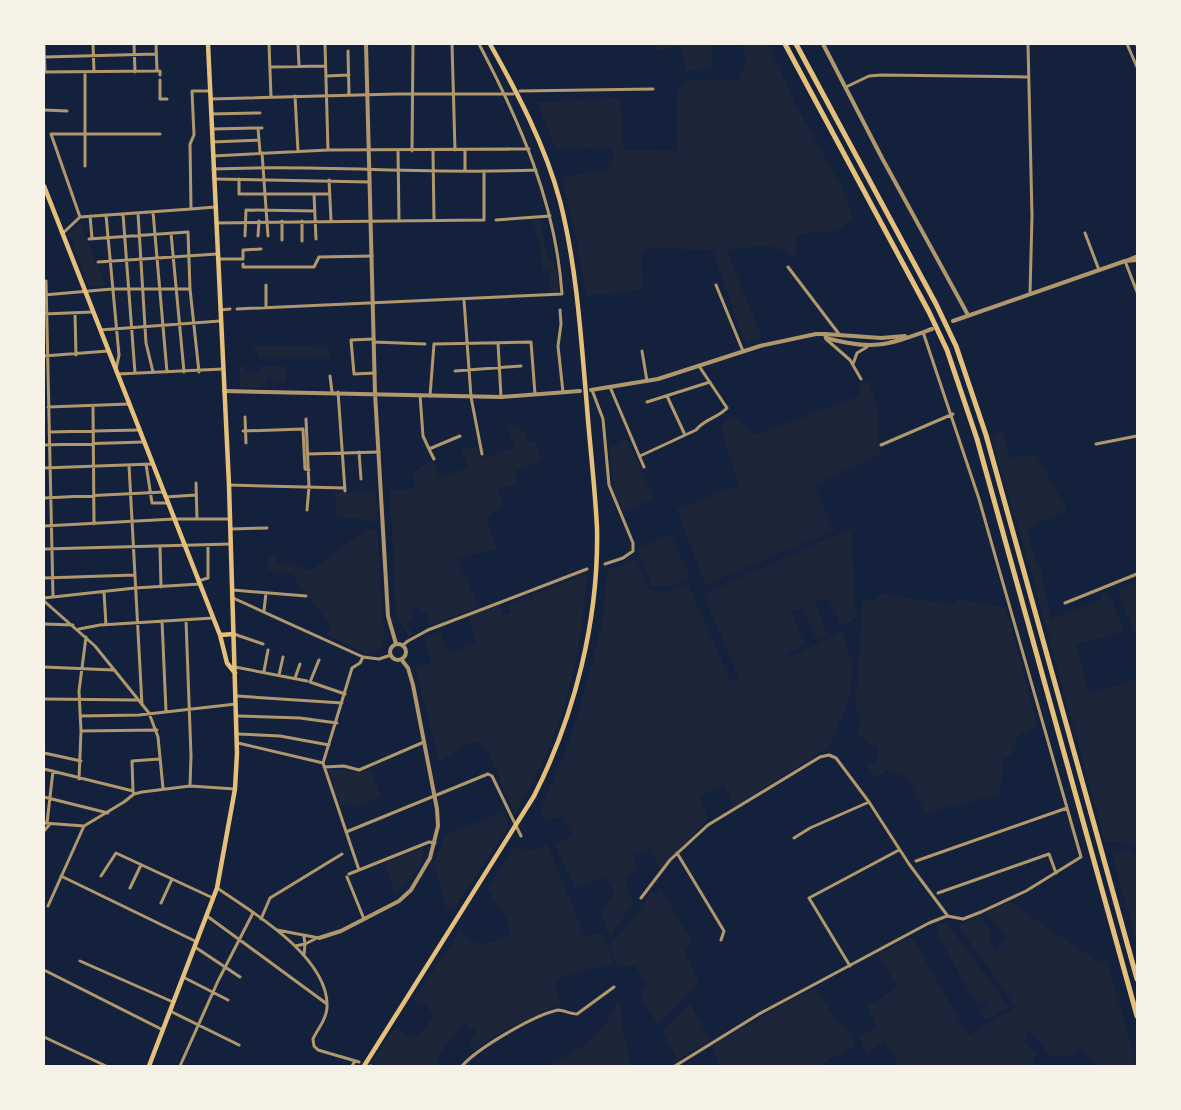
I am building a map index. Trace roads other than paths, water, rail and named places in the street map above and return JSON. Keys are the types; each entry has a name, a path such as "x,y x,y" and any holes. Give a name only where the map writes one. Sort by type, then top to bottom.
{"highway":[{"path":"786,44 929,312 947,350 980,448 1137,1016"},
{"path":"796,44 936,304 956,346 989,444 1137,979"}],"main road":[{"path":"148,1066 208,916 217,888 235,789 238,743 232,544 208,44"},
{"path":"364,1066 534,796 553,758 580,674 594,595 597,528 580,324 570,246 560,199 538,138 521,100 490,44"},
{"path":"44,186 220,635 227,663 235,674"},
{"path":"220,635 234,634"}],"street":[{"path":"44,44 44,72 135,72 159,74"},
{"path":"93,44 94,72"},
{"path":"134,44 135,72"},
{"path":"156,44 160,99 167,99"},
{"path":"269,44 271,97"},
{"path":"298,44 299,66"},
{"path":"325,44 328,150"},
{"path":"366,44 371,169 375,373 388,616 396,644"},
{"path":"412,150 413,44"},
{"path":"452,44 455,150"},
{"path":"237,309 562,294 560,271 550,216 536,170 505,94 479,44"},
{"path":"823,44 968,315"},
{"path":"1028,44 1032,216 1030,295"},
{"path":"1126,44 1137,67"},
{"path":"348,51 349,95"},
{"path":"45,57 156,54"},
{"path":"270,67 325,66"},
{"path":"85,72 85,166"},
{"path":"846,87 869,76 882,75 1029,77"},
{"path":"326,76 349,76"},
{"path":"521,92 654,89"},
{"path":"191,209 190,144 194,135 192,91 210,91"},
{"path":"211,99 326,95 513,93"},
{"path":"295,96 298,151"},
{"path":"44,110 68,111"},
{"path":"211,114 260,113"},
{"path":"212,129 260,128 259,140 266,180 268,236"},
{"path":"80,217 51,134 160,134"},
{"path":"212,142 259,140"},
{"path":"212,156 370,149 529,149"},
{"path":"398,150 399,220"},
{"path":"433,150 434,220"},
{"path":"465,150 465,171"},
{"path":"213,170 264,168 465,171 536,170"},
{"path":"216,223 315,220 484,220 484,171"},
{"path":"213,179 371,182"},
{"path":"239,179 239,194 330,194"},
{"path":"329,180 331,220"},
{"path":"314,194 316,239"},
{"path":"62,234 80,217 215,207"},
{"path":"245,236 246,210 315,211"},
{"path":"153,212 167,372"},
{"path":"138,213 146,343 153,372"},
{"path":"123,214 135,373"},
{"path":"106,215 119,355 116,372 200,372 223,369"},
{"path":"90,216 91,238 188,232 190,288 200,372"},
{"path":"496,220 550,216"},
{"path":"258,236 259,221"},
{"path":"282,221 282,240"},
{"path":"302,221 302,241"},
{"path":"171,233 184,372"},
{"path":"1085,233 1099,270"},
{"path":"243,262 243,250 262,249"},
{"path":"98,262 189,256 314,267 319,257 372,256"},
{"path":"953,321 1137,256"},
{"path":"1125,261 1137,260"},
{"path":"1125,261 1137,292"},
{"path":"788,267 839,334"},
{"path":"46,281 45,314 52,526 52,597"},
{"path":"266,285 266,307"},
{"path":"716,285 743,351"},
{"path":"45,295 112,289 190,288"},
{"path":"464,300 471,397 482,454"},
{"path":"220,310 230,309"},
{"path":"560,310 561,324 558,346 563,392"},
{"path":"45,314 92,312"},
{"path":"75,313 76,355"},
{"path":"100,330 220,321"},
{"path":"826,336 849,344 883,345 932,329"},
{"path":"675,1066 759,1014 929,923 947,916 963,919 1026,891 1081,857 979,499 953,414 924,332"},
{"path":"605,564 623,558 633,551 633,543 609,485 603,418 592,390 647,381 743,351 806,336 839,334 868,337 915,335"},
{"path":"849,344 850,335"},
{"path":"826,336 853,364 861,379"},
{"path":"853,364 857,353 867,346 868,337"},
{"path":"375,373 354,374 351,340 425,344"},
{"path":"430,396 434,344 531,342 535,394"},
{"path":"498,343 501,397"},
{"path":"46,356 108,351"},
{"path":"642,351 647,381"},
{"path":"455,371 521,366"},
{"path":"640,456 696,430 701,423 722,414 727,408 699,366"},
{"path":"330,376 332,392"},
{"path":"647,402 710,382"},
{"path":"610,387 644,467"},
{"path":"224,391 501,397 580,391"},
{"path":"229,485 345,490 338,392"},
{"path":"420,395 423,436 434,459"},
{"path":"667,396 685,435"},
{"path":"48,407 129,404"},
{"path":"93,406 94,524"},
{"path":"882,445 953,414"},
{"path":"245,417 244,431 246,443"},
{"path":"306,419 309,470 307,510"},
{"path":"244,431 303,429 305,469 309,470"},
{"path":"49,432 139,430"},
{"path":"226,432 232,432"},
{"path":"429,449 460,436"},
{"path":"1096,444 1137,436"},
{"path":"44,445 144,442"},
{"path":"359,452 362,479"},
{"path":"308,454 379,452"},
{"path":"146,464 152,503 168,503"},
{"path":"44,468 152,464"},
{"path":"129,465 142,705"},
{"path":"196,483 197,519"},
{"path":"44,498 150,493 165,495 196,494"},
{"path":"44,526 174,519 230,519"},
{"path":"231,529 267,528"},
{"path":"44,549 232,544"},
{"path":"163,788 157,730 150,713 86,636 44,600 52,597 199,582 208,578 208,545"},
{"path":"160,547 161,587"},
{"path":"403,646 408,641 428,630 587,569"},
{"path":"1065,603 1137,574"},
{"path":"44,578 134,575"},
{"path":"233,590 306,596"},
{"path":"104,592 106,625"},
{"path":"264,611 266,593"},
{"path":"233,598 363,657 379,659 391,656 395,659 401,659"},
{"path":"44,608 52,607"},
{"path":"78,629 106,625 213,618"},
{"path":"186,620 188,709 192,756 190,786"},
{"path":"162,621 166,711"},
{"path":"44,624 73,624"},
{"path":"234,634 263,644"},
{"path":"79,779 81,761 80,669 86,636"},
{"path":"396,644 403,646"},
{"path":"391,656 390,649 396,644"},
{"path":"401,659 406,653 403,646"},
{"path":"264,671 268,650"},
{"path":"279,675 283,657"},
{"path":"359,870 323,765 352,668 360,663 363,657"},
{"path":"294,946 341,931 399,901 412,890 424,871 435,843 438,826 434,795 413,685 408,668 401,659"},
{"path":"319,660 310,682 344,694"},
{"path":"295,678 300,664"},
{"path":"44,666 113,670"},
{"path":"235,667 264,671 307,681"},
{"path":"236,696 342,704"},
{"path":"44,699 138,700"},
{"path":"80,716 150,713 237,704"},
{"path":"237,716 300,718 337,723"},
{"path":"81,731 157,730"},
{"path":"238,734 280,736 329,745"},
{"path":"238,743 323,765 344,766 359,770 424,742"},
{"path":"44,753 81,761"},
{"path":"641,898 657,875 677,853 708,825 820,757 829,755 836,758 869,802 899,850 947,916"},
{"path":"133,792 132,761 159,759"},
{"path":"44,769 133,792 190,786 235,789"},
{"path":"44,831 47,823 53,771"},
{"path":"346,832 488,774 492,776 521,836"},
{"path":"47,823 84,826 108,813 133,792"},
{"path":"44,797 108,813"},
{"path":"794,838 810,828 869,802"},
{"path":"916,862 1067,808"},
{"path":"48,906 84,826"},
{"path":"364,920 348,875 429,842 435,843"},
{"path":"850,966 810,898 899,850"},
{"path":"101,876 116,853 213,899"},
{"path":"677,853 722,927 725,935 721,940"},
{"path":"261,919 270,898 342,854"},
{"path":"938,893 1049,854 1056,873"},
{"path":"130,888 141,865"},
{"path":"61,876 196,945 240,977"},
{"path":"162,903 172,879"},
{"path":"217,888 276,930 294,946 304,956 322,983 327,1004 325,1019 313,1039 314,1046 318,1050 359,1062"},
{"path":"180,1066 238,938 252,913"},
{"path":"208,916 327,1004"},
{"path":"276,930 304,937 318,938"},
{"path":"304,937 305,944 302,951 304,956"},
{"path":"80,961 173,1002"},
{"path":"44,970 163,1030"},
{"path":"183,977 228,1000"},
{"path":"462,1066 487,1046 513,1030 560,1010 577,1014 614,987"},
{"path":"170,1011 239,1045"},
{"path":"44,1037 106,1066"},
{"path":"352,1066 355,1061"}]}
